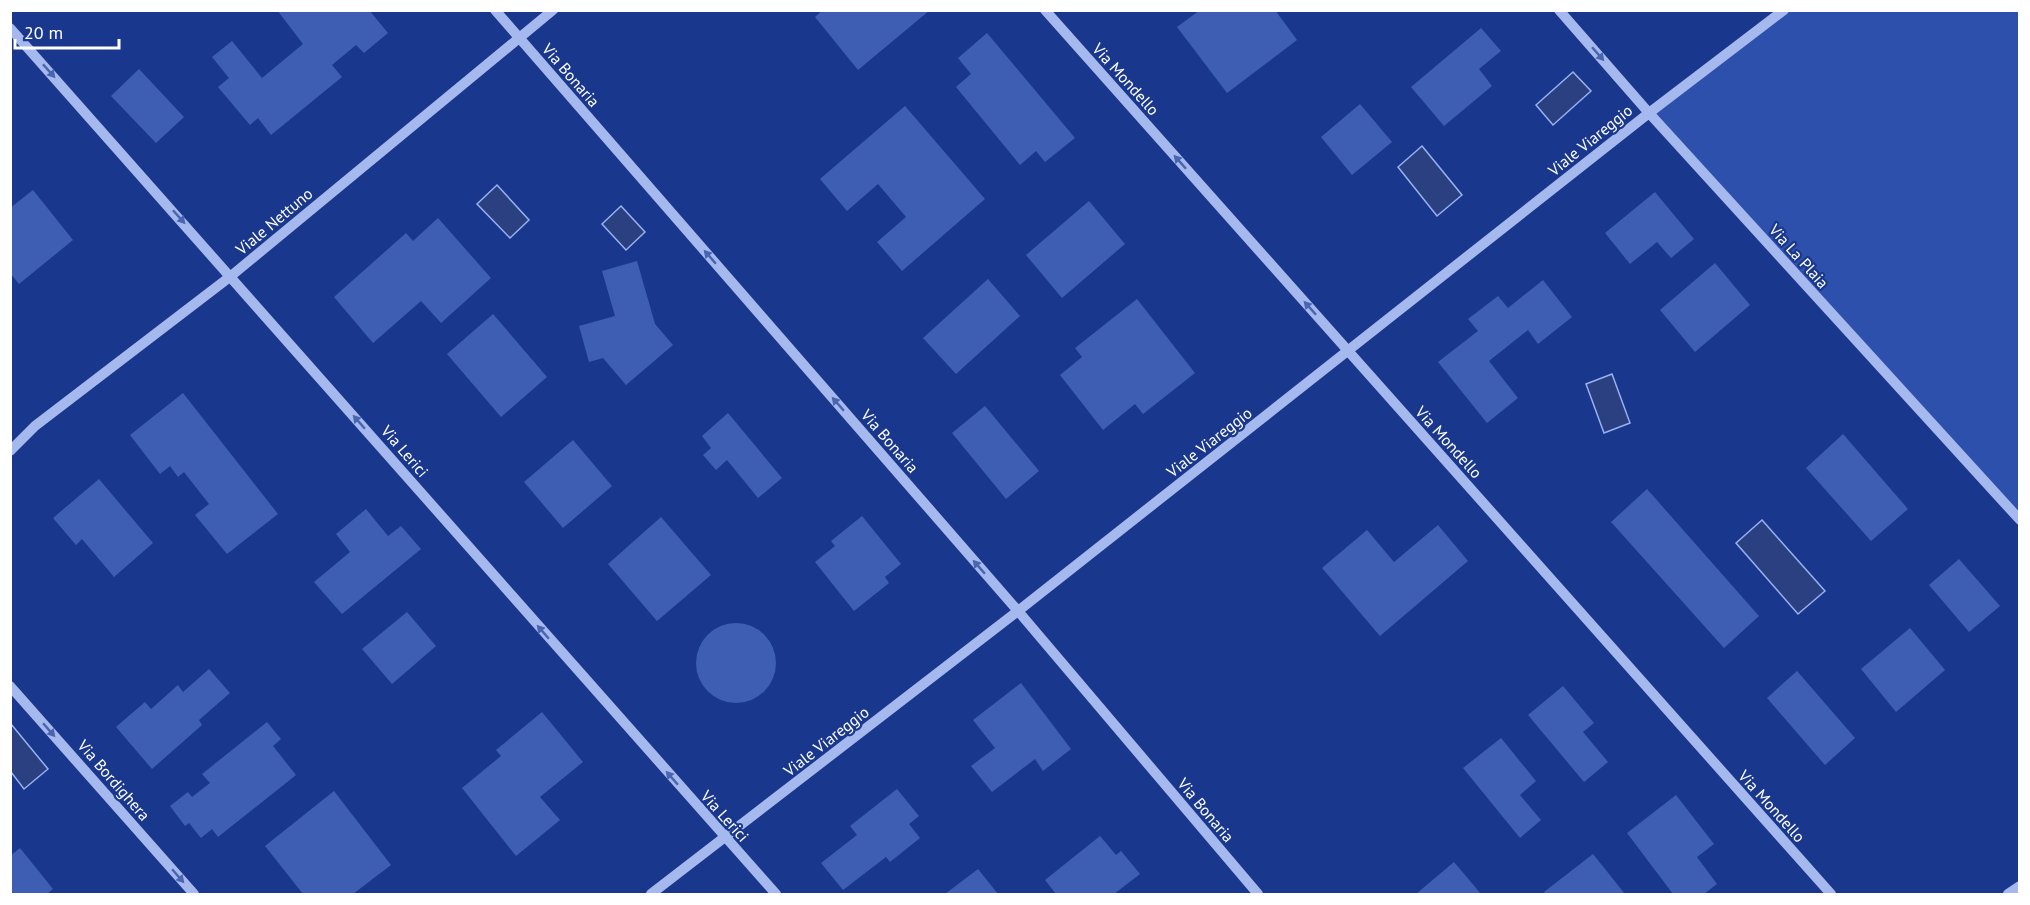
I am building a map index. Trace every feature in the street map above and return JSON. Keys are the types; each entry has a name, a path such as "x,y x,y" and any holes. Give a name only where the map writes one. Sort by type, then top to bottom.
{"street":[{"name":"Via Bonaria","path":"495,10 1018,611 1258,894"},
{"name":"Viale Nettuno","path":"10,451 35,426 231,276 553,10"},
{"name":"Via Mondello","path":"1045,10 1831,894"},
{"name":"Via La Plaia","path":"1559,10 1649,113 2019,520"},
{"name":"Viale Viareggio","path":"651,894 1018,611 1649,113 1784,10"},
{"name":"Via Lerici","path":"10,28 724,838 776,894"},
{"name":"Via Bordighera","path":"10,686 194,894"},
{"path":"2008,894 2019,886"}],"shaded area":[{"path":"1784,11 2019,11 2019,520 1649,113"},
{"path":"1573,72 1591,91 1553,125 1536,105"},
{"path":"1422,146 1462,195 1437,216 1398,167"},
{"path":"497,185 529,220 510,238 477,204"},
{"path":"621,206 645,232 626,250 602,224"},
{"path":"1612,374 1630,423 1604,433 1586,384"},
{"path":"1762,520 1825,591 1798,614 1736,543"},
{"path":"11,724 48,769 24,789 11,772"}],"building":[{"path":"277,10 369,10 388,33 364,53 356,45 332,65 342,77 271,135 258,118 250,125 218,87 229,78 212,57 232,41 262,78 303,44"},
{"path":"823,10 930,10 858,70 815,17"},
{"path":"1200,10 1275,10 1297,40 1227,93 1177,27"},
{"path":"1481,28 1501,51 1479,69 1492,86 1444,126 1411,87"},
{"path":"987,33 1075,138 1045,162 1036,151 1020,165 956,87 971,74 958,58"},
{"path":"139,69 184,117 156,143 111,96"},
{"path":"1360,104 1392,142 1352,175 1321,137"},
{"path":"905,106 985,199 902,271 877,242 906,217 878,184 847,211 820,179"},
{"path":"33,190 73,240 19,284 10,273 10,208"},
{"path":"1655,192 1694,239 1671,258 1657,242 1630,264 1605,233"},
{"path":"1089,201 1125,244 1062,298 1026,255"},
{"path":"438,218 491,278 441,323 421,301 373,343 334,297 406,233 413,241"},
{"path":"637,261 655,324 673,345 626,385 603,358 589,362 579,326 615,316 602,271"},
{"path":"1715,263 1750,305 1695,352 1660,310"},
{"path":"988,279 1020,316 956,374 923,338"},
{"path":"1543,280 1572,317 1538,344 1528,330 1489,361 1518,398 1487,423 1438,362 1478,331 1468,319 1498,296 1508,308"},
{"path":"1137,299 1195,373 1143,414 1135,404 1103,430 1060,375 1082,357 1075,348"},
{"path":"493,314 547,377 501,417 447,354"},
{"path":"183,393 278,514 227,554 195,515 209,504 184,472 178,477 170,466 160,474 130,435"},
{"path":"985,406 1039,471 1006,499 952,433"},
{"path":"728,413 782,478 758,498 727,460 716,470 703,455 711,448 702,436"},
{"path":"1843,434 1908,509 1871,541 1806,468"},
{"path":"573,440 612,486 563,528 524,482"},
{"path":"99,479 153,543 114,577 82,539 76,545 53,518"},
{"path":"1647,489 1759,616 1724,648 1611,522"},
{"path":"366,509 388,536 401,526 421,549 342,614 314,582 350,552 336,534"},
{"path":"862,516 901,564 885,577 889,583 854,611 815,562 835,546 831,541"},
{"path":"661,517 711,575 657,621 608,564"},
{"path":"1438,525 1468,561 1380,636 1322,568 1367,530 1394,562"},
{"path":"1959,559 2000,606 1969,632 1929,585"},
{"path":"407,612 436,646 392,684 362,649"},
{"path":"736,623 751,626 764,635 773,648 776,663 773,678 764,691 751,700 736,703 721,700 708,691 699,678 696,663 699,648 708,635 721,626"},
{"path":"1910,628 1945,670 1896,712 1861,669"},
{"path":"209,669 230,693 199,720 202,725 152,769 116,727 145,702 151,709 178,685 183,692"},
{"path":"1797,671 1855,738 1825,765 1767,698"},
{"path":"1021,683 1071,749 1043,771 1035,759 992,792 971,766 995,748 973,720"},
{"path":"1563,686 1594,723 1583,732 1608,762 1584,782 1528,715"},
{"path":"542,712 583,762 540,797 560,820 516,856 462,788 501,756 496,750"},
{"path":"267,722 281,739 273,746 296,775 218,837 212,829 201,838 189,823 185,826 170,806 188,792 192,797 210,783 202,774"},
{"path":"1501,738 1536,781 1520,795 1541,820 1520,838 1463,768"},
{"path":"897,789 919,816 909,824 920,838 890,862 886,857 843,890 821,863 857,835 850,826"},
{"path":"334,791 391,865 353,894 303,894 265,846"},
{"path":"1676,795 1714,844 1697,857 1717,884 1704,894 1673,894 1627,833"},
{"path":"1100,836 1116,855 1121,851 1140,874 1114,894 1056,894 1045,880"},
{"path":"20,848 53,889 47,894 10,894 10,856"},
{"path":"1593,854 1625,894 1546,894 1544,892"},
{"path":"1454,862 1481,894 1416,894"},
{"path":"978,869 998,894 945,894"}]}
